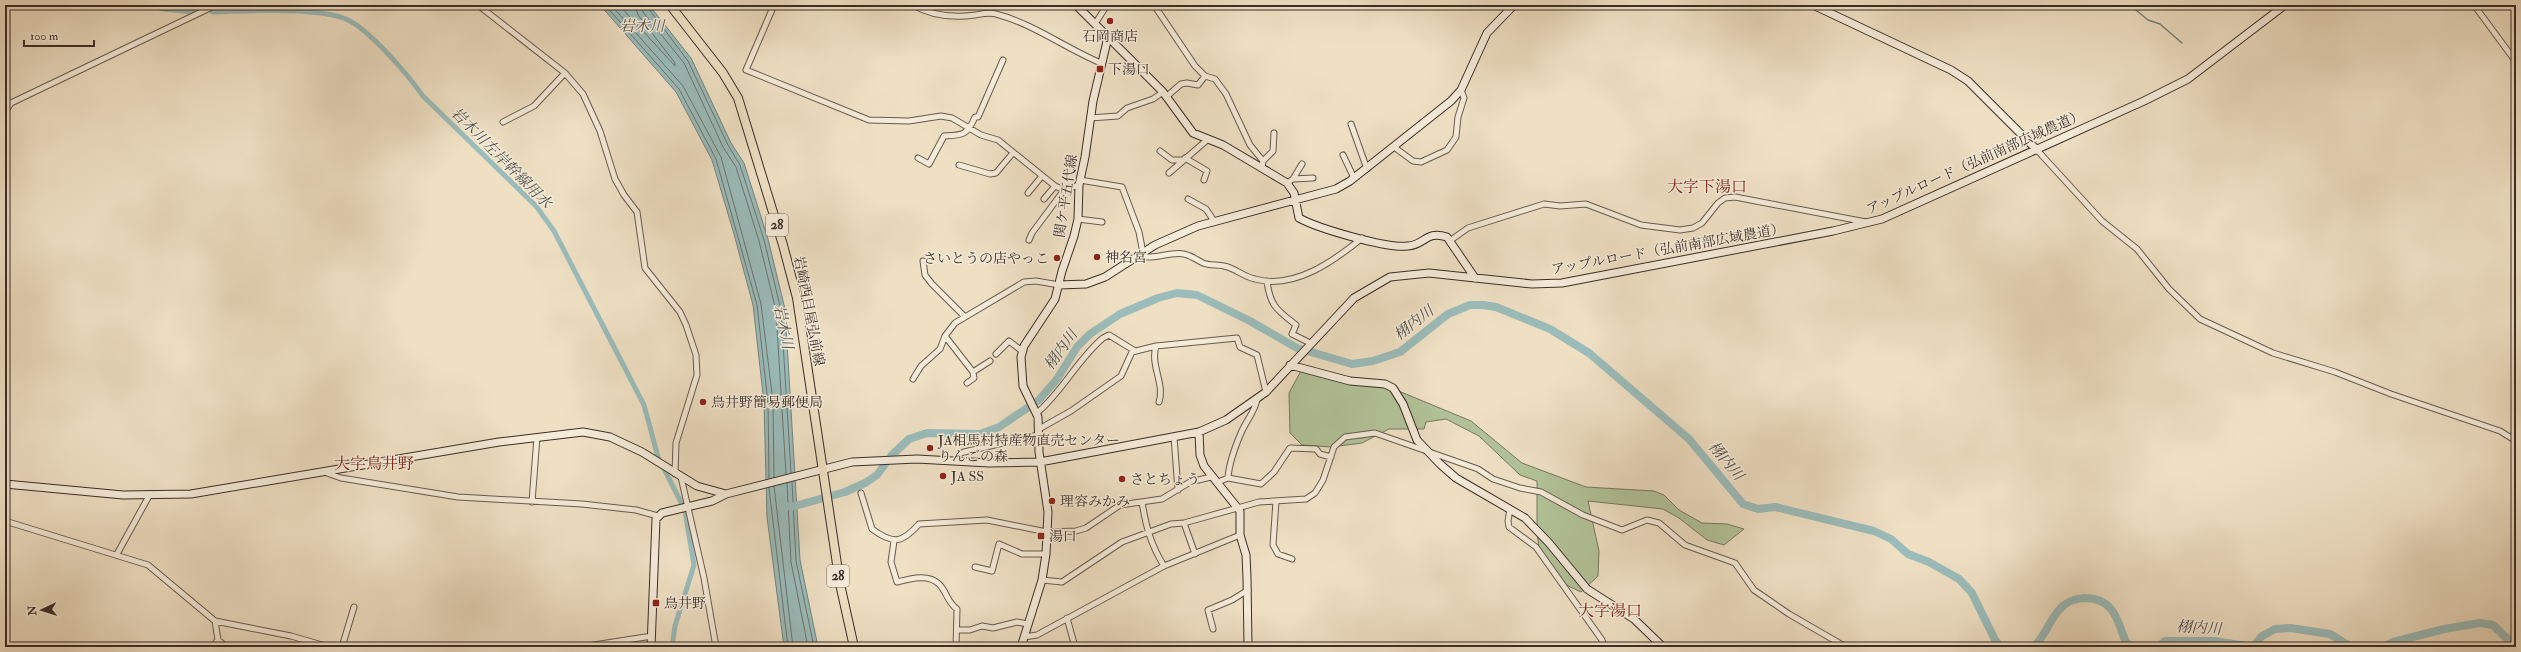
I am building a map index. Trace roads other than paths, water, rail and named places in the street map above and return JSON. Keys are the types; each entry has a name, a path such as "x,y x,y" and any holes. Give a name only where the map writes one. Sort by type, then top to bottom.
{"main road":[{"name":"岩崎西目屋弘前線","path":"670,5 723,73 742,109 797,298 824,468 827,504 840,584 854,647"}],"street":[{"path":"5,112 11,103 216,5"},
{"path":"478,5 565,73 583,94 600,131 615,179 624,195 637,212 645,268 680,312 696,356 697,375 695,387 676,443 678,476 689,506 716,647"},
{"path":"774,5 746,70 869,120 909,120 941,116 952,118 970,129 998,140 1012,154 1055,186 1064,190"},
{"path":"913,5 926,13 957,17 994,13 1037,29 1068,49 1101,63"},
{"path":"1076,5 1165,94 1193,133 1206,140 1223,145 1262,164 1290,181 1313,178"},
{"path":"1095,24 1107,5"},
{"path":"1154,5 1194,66 1205,76 1215,79 1226,94 1250,145 1262,164"},
{"path":"913,379 921,366 940,349 945,336 955,323 1024,282 1036,281 1074,286 1096,281 1180,233 1214,221 1324,194 1354,178 1451,101 1461,90 1484,40 1514,5"},
{"path":"1813,5 1951,70 1968,81 2037,150 2102,222 2138,249 2164,283 2200,319 2273,353 2335,372 2391,394 2500,432 2516,441"},
{"name":"アップルロード（弘前南部広域農道）","path":"5,484 123,495 149,496 198,494 537,437 583,432 597,433 625,443 655,460 678,476 712,492 726,494 754,488 847,462 896,460 1040,462 1174,438 1199,432 1226,420 1256,400 1266,392 1298,356 1354,298 1379,281 1413,273 1446,274 1532,284 1562,283 1872,223 2037,150 2188,79 2286,5"},
{"path":"2474,5 2516,62"},
{"name":"関ケ平五代線","path":"1022,351 1051,309 1078,219 1079,182 1086,157 1090,118 1108,37"},
{"path":"918,158 929,164 944,136 957,136 970,129 975,117 978,117 984,108 990,87 1003,60"},
{"path":"503,122 534,106 565,73"},
{"path":"1090,118 1118,116 1127,108 1165,94 1181,84 1187,83 1198,85 1205,76"},
{"path":"1394,147 1413,162 1421,162 1447,150 1456,137 1458,117 1464,98 1461,90"},
{"path":"1351,124 1367,168"},
{"path":"1262,164 1273,150 1274,133"},
{"path":"1169,173 1206,140"},
{"path":"1160,151 1172,160 1183,159 1207,171 1204,180"},
{"path":"960,165 990,174 996,173 1012,154"},
{"path":"1344,155 1354,178"},
{"path":"1290,181 1302,164"},
{"path":"1028,193 1042,176"},
{"path":"1290,181 1296,200 1299,218 1362,238 1407,246 1432,234 1442,235 1451,240 1475,278"},
{"path":"1029,240 1032,233 1064,190 1079,182 1122,187 1139,232 1141,254"},
{"path":"1044,199 1055,186"},
{"path":"1451,240 1468,228 1544,204 1560,206 1586,204 1641,225 1680,230 1693,228 1702,223 1718,203 1725,198 1735,197 1872,223"},
{"path":"1188,199 1206,209 1214,221"},
{"path":"1078,219 1102,222"},
{"path":"1141,254 1144,257 1172,253 1183,254 1204,263 1225,266 1255,280 1267,281 1297,277 1314,271 1328,264 1362,238"},
{"path":"923,261 925,275 965,317"},
{"path":"1267,281 1270,301 1296,325 1292,334 1309,345"},
{"path":"1037,412 1057,396 1075,368 1103,338 1109,335 1135,351 1156,346 1237,338 1240,347 1257,355 1266,392"},
{"path":"945,336 972,372 974,378 967,383"},
{"path":"996,354 1009,341 1022,351 1021,379 1037,412 1040,462 1048,506 1046,554 1042,580 1021,647"},
{"path":"1156,346 1153,357 1161,395 1159,402"},
{"path":"958,461 959,454 964,452 1038,432 1121,376 1135,351"},
{"path":"972,372 990,361"},
{"path":"1290,365 1350,381 1385,384 1393,388 1403,404 1417,440 1426,450 1456,478 1525,518 1549,543 1587,589 1634,619 1663,647"},
{"path":"1228,478 1230,461 1241,432 1254,410 1256,400"},
{"path":"1199,432 1200,455 1211,477 1218,482 1238,508 1240,535 1246,555 1248,590 1248,647"},
{"path":"1042,580 1062,582 1122,542 1171,524 1184,523 1259,502 1306,498 1314,493 1323,480 1334,447 1345,437 1370,433 1400,440 1454,462 1478,469 1493,479 1548,495 1583,515 1622,530 1647,520 1659,523 1685,545 1735,563 1754,590 1789,614 1846,647"},
{"path":"532,502 537,437"},
{"path":"1174,438 1178,490"},
{"path":"1218,482 1228,478 1261,484 1274,472 1290,448 1296,447 1316,449 1320,454 1331,457"},
{"path":"324,472 341,478 423,492 636,510 658,516 689,506 712,501 726,494"},
{"path":"861,493 872,529 894,541 906,538 919,524 987,520 1047,532 1076,531 1086,528 1120,504 1162,499 1190,482 1211,477"},
{"path":"117,554 149,496"},
{"path":"1276,501 1273,545 1278,554 1292,559"},
{"path":"1142,502 1147,532 1153,548 1164,566"},
{"path":"1510,510 1508,521 1509,528 1536,547 1602,640 1604,647"},
{"path":"651,647 655,524 658,516"},
{"path":"5,521 117,554 148,565 215,622 329,647"},
{"path":"1184,523 1195,554"},
{"path":"1024,637 1037,634 1164,566 1240,535"},
{"path":"894,541 891,562 897,582 927,578 939,584 950,604 957,609 956,647"},
{"path":"974,567 992,571 999,544 1022,554 1046,554"},
{"path":"1214,629 1208,610 1232,600 1248,590"},
{"path":"342,647 354,606"},
{"path":"1067,618 1075,647"},
{"path":"215,622 218,640 226,647"},
{"path":"957,630 970,630 982,626 993,628 1017,622 1028,624"},
{"path":"581,647 652,636"},
{"path":"212,647 218,640"}],"water":[{"name":"岩木川","path":"600,5 649,5 691,58 731,143 744,163 768,239 785,309 800,560 818,647 784,647 767,517 764,403 753,305 712,160 676,92"}],"waterway":[{"name":"岩木川左岸幹線用水","path":"148,5 163,9 194,12"},
{"path":"2130,5 2148,20 2160,24 2182,43"},
{"name":"岩木川左岸幹線用水","path":"212,12 299,11 333,15 346,19 355,24 366,32 388,53 423,96 536,206 554,231 644,405 658,457 682,504"},
{"name":"栩内川","path":"787,506 791,507 845,492 865,483 877,475 891,456 909,439 927,433 980,434 999,427 1039,400 1057,379 1077,347 1090,334 1120,314 1158,298 1177,293 1197,295 1250,321 1297,348 1352,364 1373,361 1400,352 1448,314 1470,305 1483,305 1496,307 1550,329 1589,353 1689,439 1743,504 1758,509 1775,507 1874,531 1891,539 1908,554 1929,562 1959,579 1972,593 1995,640 2001,647"},
{"name":"岩木川左岸幹線用水","path":"672,647 675,626 694,565 685,511"},
{"name":"栩内川","path":"2034,647 2041,639 2055,615 2063,605 2076,599 2084,598 2094,599 2108,606 2117,618 2126,643 2135,647"},
{"name":"栩内川","path":"2383,647 2393,642 2444,629 2480,623 2493,625 2516,647"},
{"name":"栩内川","path":"2158,647 2165,641 2214,641 2253,647 2262,636 2275,629 2290,628 2330,634 2351,647"}],"place":[{"name":"石岡商店","path":"1110,21"},
{"name":"下湯口","path":"1100,69"},
{"name":"神名宮","path":"1097,257"},
{"name":"さいとうの店やっこ","path":"1057,258"},
{"name":"鳥井野簡易郵便局","path":"703,402"},
{"name":"JA相馬村特産物直売センター りんごの森","path":"930,448"},
{"name":"JA SS","path":"943,476"},
{"name":"さとちょう","path":"1122,479"},
{"name":"理容みかみ","path":"1052,501"},
{"name":"湯口","path":"1041,536"},
{"name":"鳥井野","path":"656,603"}],"district":[{"name":"大字下湯口","path":"1707,187"},
{"name":"大字鳥井野","path":"374,464"},
{"name":"大字湯口","path":"1610,611"}]}
